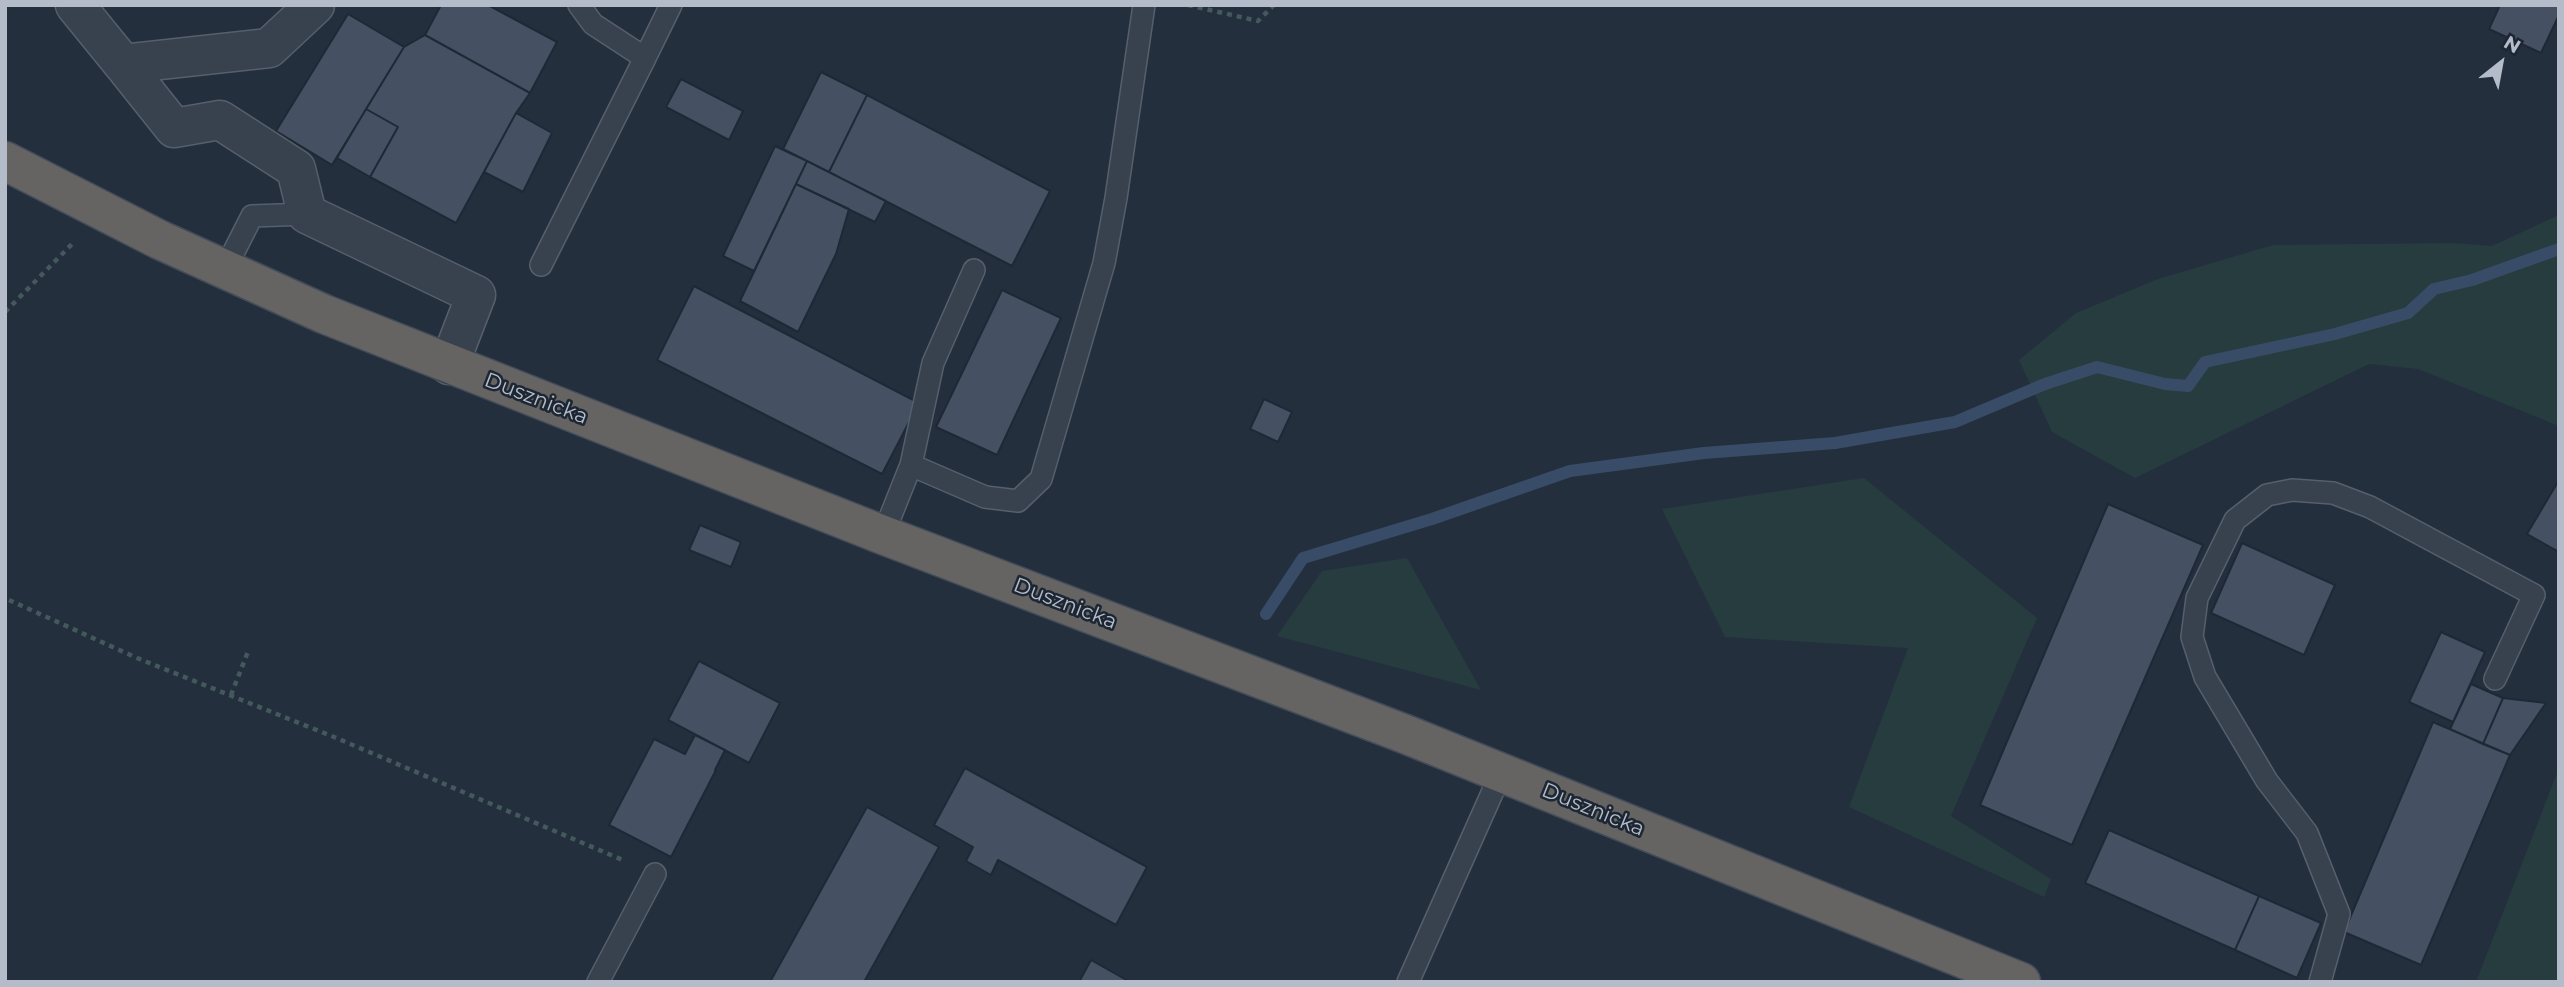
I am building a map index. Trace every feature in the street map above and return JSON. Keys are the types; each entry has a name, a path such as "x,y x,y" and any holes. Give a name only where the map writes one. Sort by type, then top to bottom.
{"highway":[{"name":"Dusznicka","path":"5,161 224,271 449,365 883,535 1392,729 2021,982"}],"street":[{"path":"75,5 174,128 220,120 296,169 307,214 475,295 449,365"},
{"path":"123,64 269,48 315,5"}],"lane":[{"path":"579,5 593,24 645,58"},
{"path":"541,265 671,5"},
{"path":"911,465 985,497 1018,501 1041,479 1104,264 1144,5"},
{"path":"224,271 252,216 307,214"},
{"path":"883,535 911,465 933,363 974,270"},
{"path":"2320,982 2339,914 2307,833 2267,781 2204,677 2192,637 2197,598 2235,520 2267,495 2291,489 2333,494 2370,507 2534,595 2495,679"},
{"path":"1408,982 1501,773"},
{"path":"598,982 655,874"}],"path":[{"path":"1188,5 1258,21 1274,5"},
{"path":"5,312 105,212"},
{"path":"9,600 126,653 531,819 655,874"},
{"path":"231,695 249,649"}],"green space":[{"path":"2559,215 2559,426 2418,369 2369,364 2135,478 2052,432 2019,360 2076,313 2158,279 2273,245 2453,243 2492,246"},
{"path":"1864,478 2037,618 1951,816 2051,879 2044,897 1849,807 1908,648 1725,637 1662,509"},
{"path":"1407,558 1481,690 1277,636 1322,571"},
{"path":"2559,768 2559,982 2476,982"}],"building":[{"path":"441,5 488,5 557,42 530,93 425,35"},
{"path":"2500,5 2559,5 2559,15 2541,53 2489,29"},
{"path":"348,14 404,47 332,165 276,131"},
{"path":"425,35 530,93 516,113 456,223 370,177 398,127 366,109 404,47"},
{"path":"821,72 867,95 829,172 783,149"},
{"path":"681,79 743,111 729,140 666,107"},
{"path":"867,95 1050,191 1012,266 829,172"},
{"path":"366,109 398,127 370,177 337,158"},
{"path":"516,113 552,133 523,192 484,172"},
{"path":"775,146 807,161 754,271 723,256"},
{"path":"807,161 886,201 875,222 796,184"},
{"path":"796,184 849,209 836,254 798,332 740,301"},
{"path":"694,286 919,403 882,474 657,360"},
{"path":"1002,290 1061,318 997,455 936,427"},
{"path":"1264,399 1292,412 1278,442 1250,429"},
{"path":"2559,480 2559,552 2527,534"},
{"path":"2108,504 2203,545 2072,845 1980,805"},
{"path":"700,525 741,542 731,567 689,550"},
{"path":"2242,543 2335,585 2304,655 2211,613"},
{"path":"2441,632 2485,652 2453,722 2409,702"},
{"path":"699,661 780,703 749,763 668,720"},
{"path":"2471,684 2503,698 2483,744 2450,729"},
{"path":"2503,698 2546,703 2510,755 2483,744"},
{"path":"2433,722 2510,755 2421,965 2344,932"},
{"path":"695,735 725,750 671,857 609,825 654,739 685,754"},
{"path":"965,768 1147,867 1116,925 998,860 991,875 966,861 973,847 934,825"},
{"path":"867,807 939,847 864,982 770,982"},
{"path":"2109,830 2259,896 2235,950 2085,883"},
{"path":"2259,896 2321,923 2297,978 2235,950"},
{"path":"1091,960 1130,982 1079,982"}],"waterway":[{"path":"1266,614 1303,558 1432,519 1570,471 1704,453 1835,443 1955,422 2045,384 2097,367 2165,384 2188,386 2205,362 2335,334 2408,313 2434,289 2472,280 2559,249"}]}
